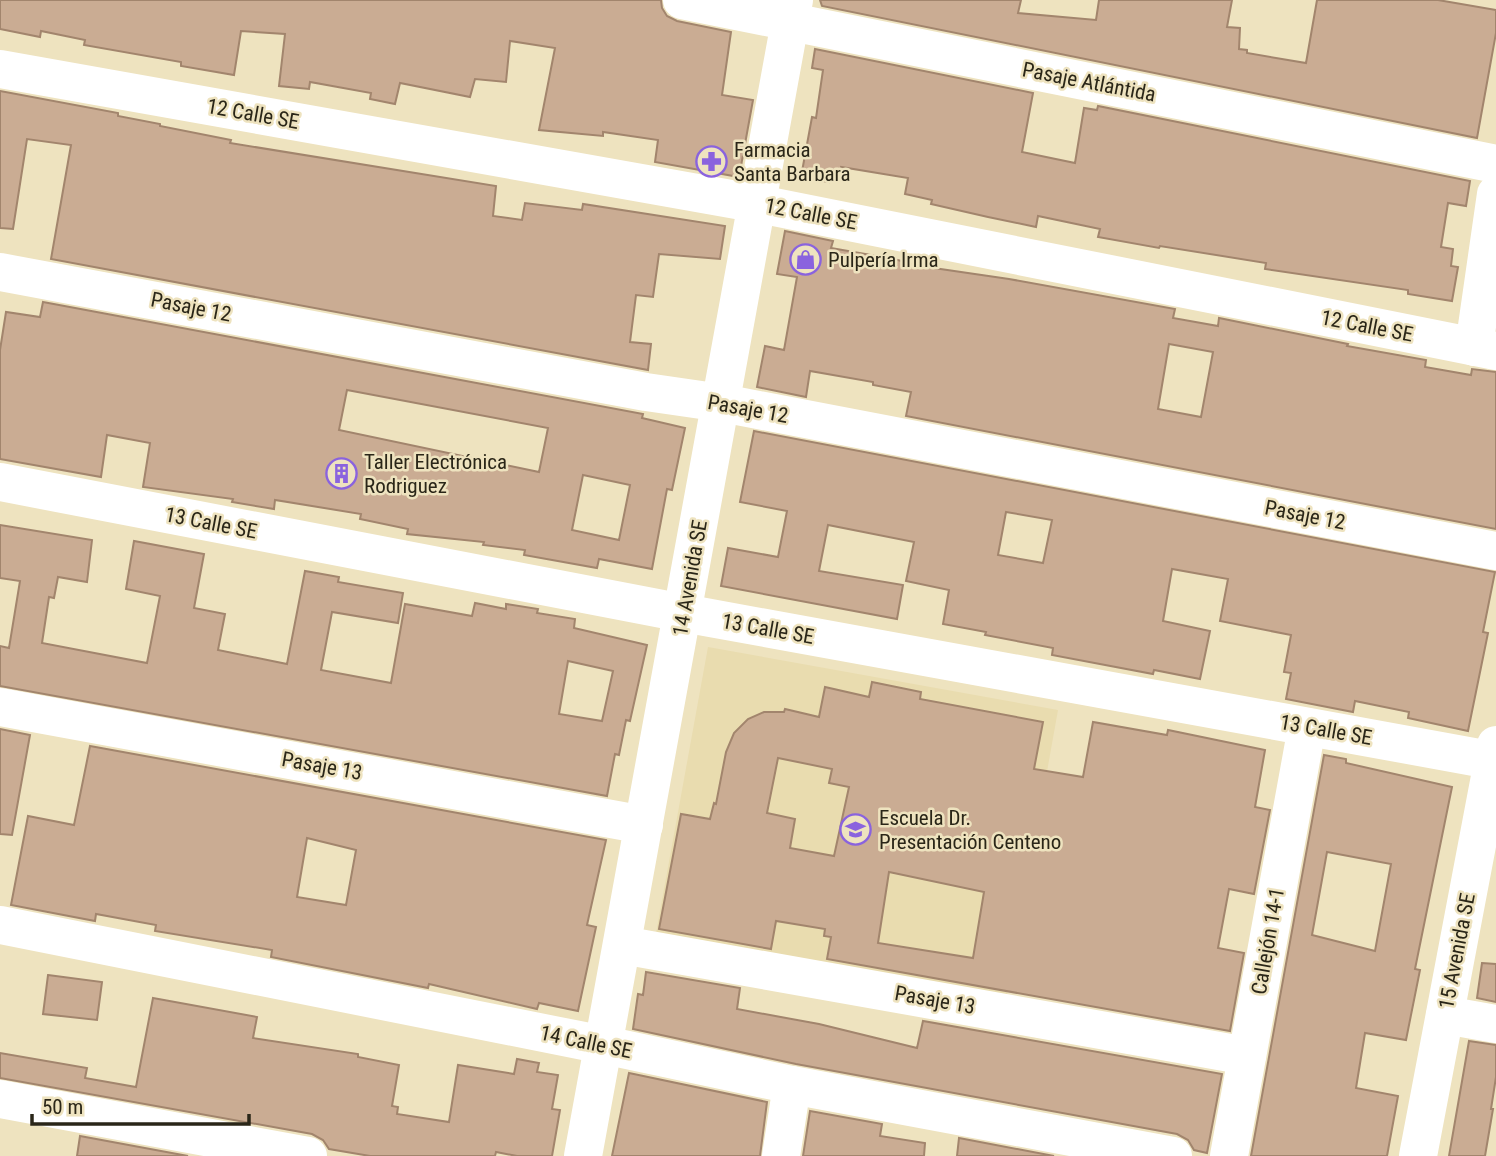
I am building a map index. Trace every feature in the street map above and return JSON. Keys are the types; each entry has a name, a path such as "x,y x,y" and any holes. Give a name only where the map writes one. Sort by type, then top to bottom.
{"street":[{"name":"Pasaje Atlántida","path":"682,0 792,10 1496,164"},
{"name":"14 Avenida SE","path":"583,1156 759,204 792,10"},
{"name":"12 Calle SE","path":"0,69 759,204 1485,349"},
{"path":"1485,349 1496,194"},
{"name":"Pasaje 12","path":"0,272 632,390 722,403 1496,551"},
{"name":"13 Calle SE","path":"0,482 683,613 1307,726 1495,756"},
{"name":"Pasaje 13","path":"0,707 644,825"},
{"name":"Callejón 14-1","path":"1229,1156 1307,726"},
{"name":"15 Avenida SE","path":"1418,1156 1495,756"},
{"name":"14 Calle SE","path":"0,925 792,1085 1173,1156"},
{"name":"Pasaje 13","path":"622,945 1247,1056"},
{"path":"1445,1015 1496,1024"},
{"path":"782,1156 792,1085"},
{"path":"0,1099 308,1156"}],"shaded area":[{"name":"Escuela Dr. Presentación Centeno","path":"708,647 1058,710 1004,1012 653,950"}],"building":[{"path":"0,0 661,0 667,16 677,21 731,32 722,95 753,100 739,177 655,162 658,140 603,132 603,136 539,130 555,48 510,41 506,82 475,79 470,97 400,83 395,104 370,99 371,93 310,82 309,89 279,86 285,34 241,31 234,75 181,66 181,62 84,45 85,40 41,31 40,37 0,29"},
{"path":"820,0 1021,0 1018,13 1096,20 1099,0 1232,0 1227,27 1240,28 1239,49 1247,50 1247,53 1306,63 1317,0 1438,0 1496,10 1496,33 1477,138 822,6"},
{"path":"815,49 1033,93 1022,152 1075,163 1084,108 1097,110 1098,106 1470,181 1466,206 1448,203 1441,247 1453,249 1451,266 1458,267 1452,301 1408,294 1408,290 1265,269 1266,263 1098,237 1100,229 1038,216 1036,227 988,217 931,204 932,200 905,194 908,178 841,167 839,175 831,174 829,182 801,177 812,117 816,118 823,70 812,68"},
{"path":"0,91 118,113 118,116 231,140 230,143 496,186 493,216 522,220 525,203 582,210 583,204 725,226 720,259 659,254 653,297 636,295 630,342 651,344 648,370 51,259 71,145 27,139 13,229 0,228"},
{"path":"785,231 833,241 831,248 920,266 1175,309 1173,318 1218,326 1219,318 1426,360 1425,367 1471,375 1472,369 1496,372 1496,529 906,416 911,392 873,385 873,382 810,371 806,397 757,387 765,346 784,350 797,277 777,274","holes":["1169,344 1213,352 1201,417 1158,409"]},
{"path":"43,302 643,414 642,418 685,428 672,490 667,489 652,569 599,559 597,568 524,555 525,550 483,545 484,542 407,534 408,529 360,519 361,514 275,500 274,509 232,502 233,499 143,487 150,443 107,435 101,477 0,459 0,350 6,312 40,317","holes":["347,390 548,428 539,472 339,430","583,475 630,485 619,540 572,530"]},
{"path":"754,431 1495,572 1483,632 1488,633 1468,731 1408,718 1409,712 1355,701 1353,712 1286,699 1291,673 1284,672 1291,635 1220,621 1228,579 1172,569 1163,621 1210,631 1200,679 1154,670 1153,674 1052,655 1053,648 943,624 949,590 906,581 914,542 828,525 819,571 903,585 897,619 721,586 728,548 778,557 787,511 740,502","holes":["1006,512 1052,520 1043,563 998,555"]},
{"path":"0,525 92,540 87,582 58,577 54,598 49,597 42,643 147,663 160,596 126,589 134,541 204,554 194,608 225,614 218,650 287,664 305,571 339,577 338,582 403,593 398,623 332,612 321,670 391,683 405,604 472,616 475,603 506,609 506,604 538,609 537,613 575,619 574,628 647,645 630,721 626,720 619,755 615,754 607,796 0,686 0,646 9,648 20,581 0,578","holes":["568,661 613,671 602,721 559,714"]},
{"path":"872,682 921,692 920,699 1043,722 1034,769 1083,777 1093,722 1167,735 1168,730 1265,750 1255,807 1270,810 1254,894 1229,889 1218,948 1244,953 1230,1031 827,959 831,937 824,936 825,929 776,921 771,949 659,929 681,814 710,819 714,803 716,804 726,752 734,733 748,719 764,712 784,712 785,709 819,717 825,687 869,697","holes":["778,758 832,769 829,783 849,787 834,856 790,848 795,819 767,813","889,872 984,892 973,958 878,943"]},
{"path":"0,729 30,735 12,835 0,834"},
{"path":"90,746 606,840 587,925 596,927 578,1011 539,1003 537,1009 429,984 428,988 271,957 272,950 155,931 156,925 96,914 95,921 11,905 28,816 74,825","holes":["307,838 356,850 346,905 297,897"]},
{"path":"1324,755 1346,759 1346,763 1452,787 1415,969 1420,970 1406,1040 1365,1033 1356,1088 1398,1096 1387,1156 1251,1156","holes":["1327,852 1391,864 1375,951 1312,935"]},
{"path":"1482,963 1496,964 1496,1002 1477,998"},
{"path":"646,972 740,988 737,1009 819,1024 917,1048 923,1021 1222,1074 1207,1153 1194,1150 1188,1140 1177,1134 796,1064 633,1029 638,994 643,995"},
{"path":"48,975 102,982 97,1020 43,1014"},
{"path":"153,998 257,1017 253,1038 358,1054 358,1057 399,1065 392,1106 398,1107 397,1114 449,1122 458,1065 514,1074 517,1059 539,1063 537,1072 558,1075 552,1109 560,1110 552,1156 517,1156 496,1152 495,1156 370,1156 329,1149 323,1140 312,1134 0,1078 0,1053 87,1068 85,1078 136,1087"},
{"path":"1469,1041 1496,1045 1493,1109 1485,1156 1449,1156"},
{"path":"629,1073 767,1102 760,1156 612,1156"},
{"path":"810,1111 882,1124 880,1136 925,1143 924,1156 803,1156"},
{"path":"80,1136 188,1156 77,1156"},
{"path":"959,1138 1054,1156 957,1156"}],"place":[{"name":"Farmacia Santa Barbara","path":"711,162"},
{"name":"Pulpería Irma","path":"805,260"},
{"name":"Taller Electrónica Rodriguez","path":"341,474"},
{"name":"Escuela Dr. Presentación Centeno","path":"856,830"}]}
